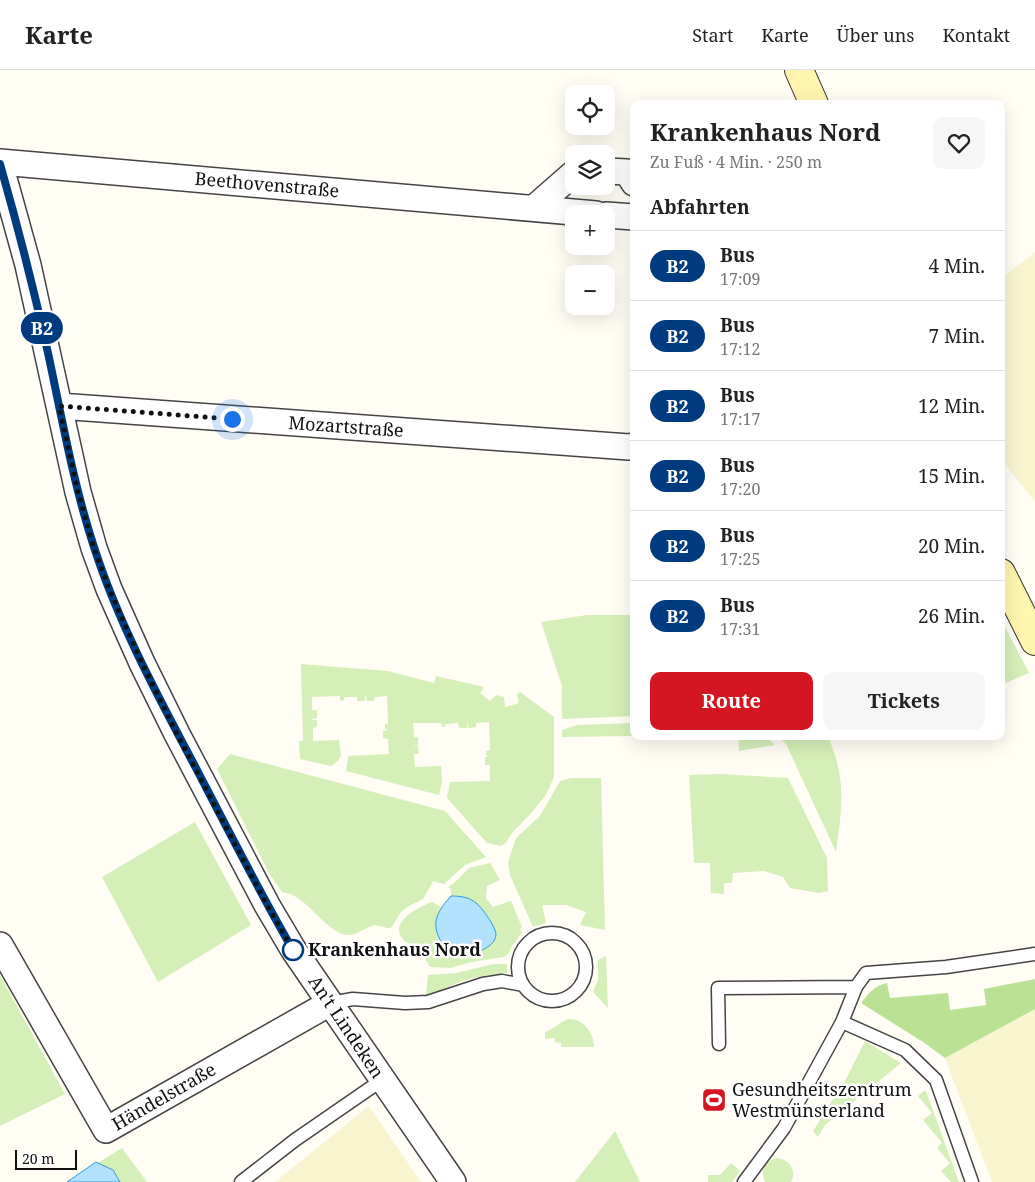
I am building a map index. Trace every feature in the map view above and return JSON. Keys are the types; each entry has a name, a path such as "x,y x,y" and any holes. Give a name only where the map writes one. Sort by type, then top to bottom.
{"street":[{"path":"799,70 812,100"},
{"name":"Beethovenstraße","path":"0,163 565,211"},
{"name":"An't Lindeken","path":"0,163 28,266 78,492 94,548 109,589 142,663 177,734 267,905 293,950 453,1182"},
{"path":"615,171 627,172 630,177"},
{"path":"534,208 565,181"},
{"path":"615,216 630,217"},
{"name":"Mozartstraße","path":"59,406 619,447 630,446"},
{"path":"1005,581 1035,640"},
{"name":"Händelstraße","path":"0,944 106,1130 330,1003"}],"lane":[{"path":"330,1003 353,998 405,1003 428,1002 483,984 502,982 523,985 530,994 544,1001 555,1001 568,998 578,990 585,976 586,964 581,948 562,934 545,934 534,938 524,948 519,958 518,974 523,985"},
{"path":"744,1182 784,1128 842,1022 856,987 866,973 946,967 1035,954"},
{"path":"719,1044 718,988 856,987"},
{"path":"842,1022 904,1050 936,1080 972,1182"},
{"path":"241,1182 295,1140 382,1080"}],"shaded area":[{"path":"1035,252 1035,502 1005,464 1005,275"},
{"path":"1035,1009 1035,1182 992,1182 945,1058"},
{"path":"369,1106 421,1182 275,1182"}],"green space":[{"path":"587,615 630,615 630,716 562,719 562,686 541,622"},
{"path":"1005,627 1029,673 1005,683"},
{"path":"301,664 388,671 434,683 436,676 484,687 480,693 490,701 496,695 504,697 505,707 519,703 517,694 520,692 554,717 554,777 546,795 511,834 505,844 500,846 487,843 447,798 450,782 490,781 490,765 485,765 485,757 489,756 486,755 486,751 490,750 489,722 476,723 476,727 468,728 467,721 467,728 459,728 458,723 446,724 445,727 442,727 441,723 413,723 414,737 418,737 418,745 412,746 418,746 419,754 414,754 415,767 441,766 442,782 439,795 346,771 348,756 389,754 388,739 383,738 383,731 388,730 385,729 385,724 388,724 387,696 375,697 374,701 367,701 365,694 365,701 357,701 357,697 344,697 344,700 340,701 340,696 312,697 312,710 317,710 317,718 310,720 317,720 317,727 313,728 313,741 339,740 341,755 331,766 300,759 299,741 303,741"},
{"path":"630,723 630,736 562,737 562,730 577,725"},
{"path":"738,740 770,740 775,745 739,751"},
{"path":"782,740 829,740 836,759 841,785 841,807 836,852 786,744"},
{"path":"230,754 445,811 486,857 465,865 444,884 433,881 423,899 401,912 391,928 369,927 350,935 338,932 300,899 282,892 269,873 217,769"},
{"path":"719,774 788,778 827,858 828,891 819,893 790,888 783,877 764,871 733,873 732,883 724,883 724,894 711,893 710,863 694,863 689,775"},
{"path":"571,778 601,778 605,930 580,925 586,912 566,905 542,905 546,923 533,927 510,875 508,862 516,838 540,816 560,781"},
{"path":"195,822 251,925 158,982 102,877"},
{"path":"490,863 500,880 487,886 486,898 493,907 511,901 522,927 520,928 522,933 509,953 504,957 471,962 451,968 430,967 418,950 402,938 399,932 403,920 414,911 432,902 441,907 436,924 439,940 491,922 475,903 465,897 451,896 451,889 448,887 469,868"},
{"path":"606,956 608,1008 593,992 598,979 598,960"},
{"path":"494,964 507,964 507,973 471,978 426,995 428,975 456,973"},
{"path":"0,975 65,1094 0,1126"},
{"path":"1035,979 1035,1009 945,1058 861,1003 875,988 887,983 890,998 948,993 950,1010 986,1005 984,989"},
{"path":"569,1019 579,1021 587,1027 594,1041 594,1047 561,1047 561,1043 555,1042 555,1038 545,1039 545,1032"},
{"path":"865,1041 901,1063 825,1125 818,1137 813,1131 846,1079"},
{"path":"926,1091 959,1182 951,1182 941,1171 950,1163 937,1148 942,1143 923,1120 932,1113 918,1096"},
{"path":"615,1131 640,1182 575,1182"},
{"path":"122,1148 147,1182 67,1182"},
{"path":"777,1158 786,1161 791,1166 793,1178 791,1182 765,1182 764,1167 769,1161"},
{"path":"731,1163 740,1171 732,1182 708,1182 708,1175 720,1175"}],"water":[{"path":"451,896 470,899 482,909 492,923 496,932 495,940 486,948 462,955 456,955 447,951 438,936 436,923 440,910"},
{"path":"96,1162 113,1170 120,1182 67,1182"}],"bus line":[{"name":"B2","path":"0,164 28,266 78,492 94,548 109,589 142,663 177,734 267,905 293,950"}],"place":[{"name":"Krankenhaus Nord","path":"293,950"},
{"name":"Gesundheitszentrum Westmünsterland","path":"714,1100"}],"route":[{"path":"232,419 59,406 78,492 94,548 109,589 142,663 177,734 267,905 293,950"}]}
